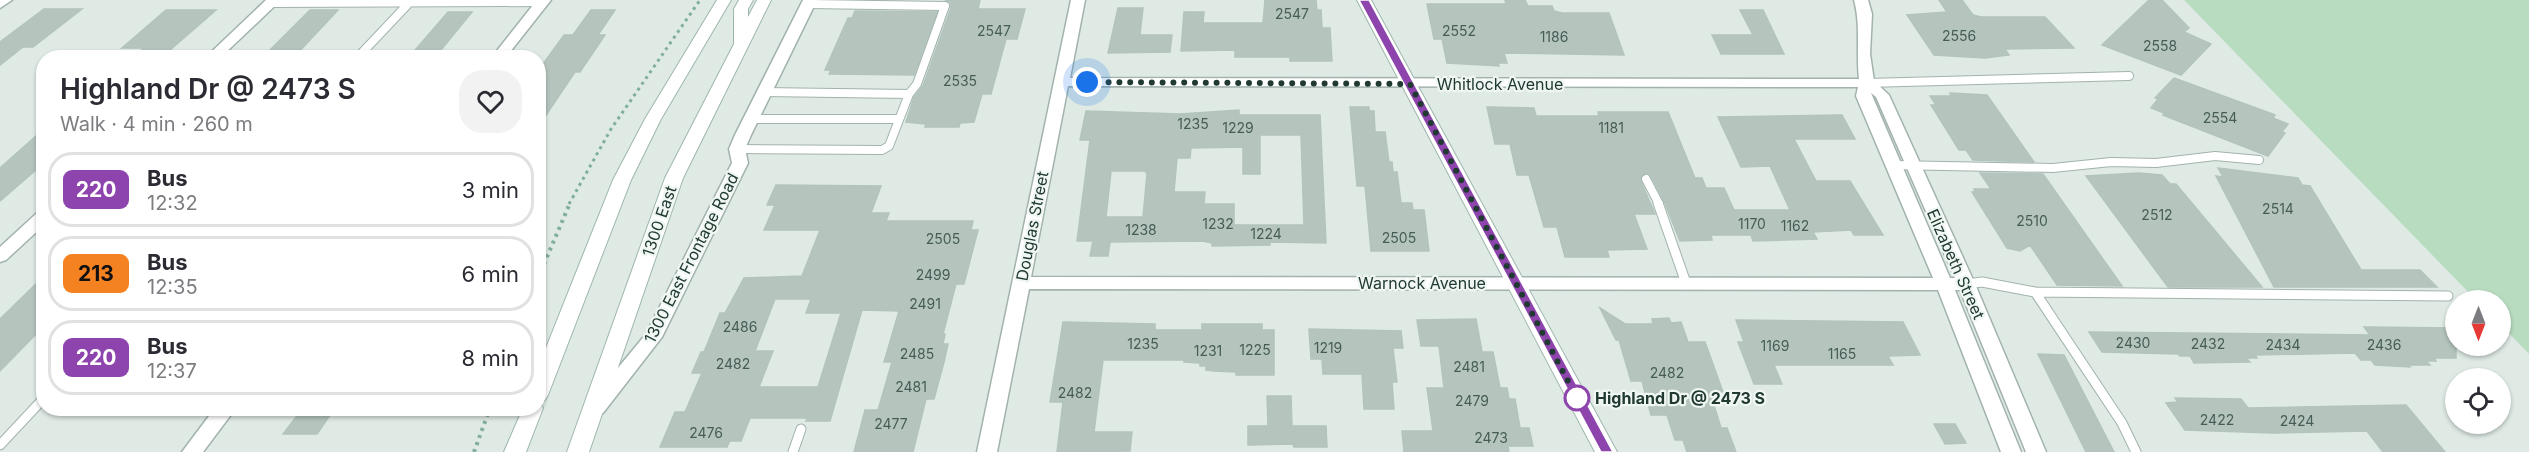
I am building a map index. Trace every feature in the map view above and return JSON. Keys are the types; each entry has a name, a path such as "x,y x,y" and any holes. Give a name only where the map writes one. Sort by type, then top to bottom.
{"main road":[{"path":"546,375 622,180 658,109 724,0"},
{"path":"740,47 741,9 746,0"},
{"name":"1300 East","path":"578,452 595,409 674,178 764,0"},
{"path":"1364,0 1606,452"},
{"path":"515,452 530,416"}],"street":[{"path":"0,4 5,0"},
{"name":"Douglas Street","path":"987,452 1078,0"},
{"name":"Elizabeth Street","path":"1861,0 1865,14 1863,54 1868,83 1863,96 1944,284 2011,452"},
{"path":"220,50 273,1"},
{"path":"504,50 543,1"},
{"name":"1300 East Frontage Road","path":"595,409 654,337 740,163 737,149 809,2"},
{"name":"Whitlock Avenue","path":"1061,82 1868,83"},
{"name":"Elizabeth Street","path":"1868,83 1882,95 1966,284 2036,452"},
{"path":"0,256 36,223"},
{"name":"Warnock Avenue","path":"1021,283 1966,284"},
{"path":"192,452 220,416"}],"lane":[{"path":"273,1 409,3 543,1"},
{"path":"737,149 882,150 889,146 909,94 917,84 945,6 940,4 809,2"},
{"path":"365,50 409,3"},
{"path":"1868,83 1891,80 2129,75"},
{"path":"763,92 909,94"},
{"path":"751,118 899,119"},
{"path":"1892,165 2053,168 2111,162 2156,163 2215,156 2259,160"},
{"path":"1646,179 1659,205 1686,283"},
{"path":"1966,284 1982,282 2035,292 2445,296"},
{"path":"2035,292 2122,423 2136,452"},
{"path":"0,445 36,407"},
{"path":"793,452 801,429"}],"path":[{"path":"546,259 568,205 611,130 680,34 700,0"},
{"path":"474,452 487,416"}],"green space":[{"path":"2184,0 2529,0 2529,354 2511,335 2511,290 2466,290"}],"building":[{"path":"945,0 980,0 978,9 1025,9 1017,39 1006,39 991,94 982,94 974,122 960,123 959,127 925,127 926,124 906,122 914,97 923,86 951,8 950,2"},
{"path":"1265,0 1316,0 1317,10 1321,10 1322,28 1330,28 1332,61 1290,61 1290,57 1235,57 1235,50 1181,51 1184,12 1204,12 1203,23 1263,23"},
{"path":"1505,0 1525,0 1528,6 1552,6 1554,11 1562,13 1609,13 1624,55 1504,53 1507,63 1498,63 1499,66 1447,63 1442,39 1434,39 1427,4 1506,4"},
{"path":"1939,0 1962,0 1973,15 1981,17 2045,17 2074,48 2005,49 2009,55 1985,58 1934,55 1907,15 1947,12"},
{"path":"2149,0 2162,0 2189,28 2184,32 2211,44 2181,75 2102,45"},
{"path":"1118,8 1143,8 1140,35 1172,35 1170,52 1108,53"},
{"path":"44,9 82,9 33,47 23,47 0,65 0,42"},
{"path":"166,10 216,10 170,50 122,48"},
{"path":"310,10 338,10 301,50 270,50"},
{"path":"591,10 615,10 598,35 605,35 580,72 575,72 546,115 546,60 564,35 573,35"},
{"path":"1740,10 1763,10 1784,54 1721,54 1712,35 1753,35"},
{"path":"855,11 937,12 914,75 829,74 831,70 825,70 848,18 852,18"},
{"path":"448,12 472,12 441,50 415,50"},
{"path":"2174,78 2275,115 2273,118 2288,124 2282,132 2285,133 2268,156 2163,115 2164,113 2151,108 2158,99 2155,98"},
{"path":"1950,93 1987,95 2034,162 1973,160 1966,150 1959,150 1931,105 1936,105 1930,96 1951,96"},
{"path":"1350,107 1369,107 1369,111 1374,111 1375,132 1385,132 1389,162 1392,162 1393,172 1397,172 1401,203 1412,203 1413,210 1424,210 1429,251 1371,251 1365,186 1357,186"},
{"path":"1487,107 1534,108 1536,116 1599,116 1598,112 1668,112 1695,178 1702,178 1706,188 1724,188 1734,210 1790,210 1770,166 1741,167 1718,117 1842,115 1855,139 1794,139 1816,181 1850,181 1883,235 1854,235 1851,230 1813,232 1817,239 1753,241 1751,235 1711,235 1712,240 1680,241 1664,201 1651,176 1646,173 1640,179 1655,214 1634,214 1647,249 1607,250 1609,257 1565,257 1557,227 1544,227 1529,175 1517,175 1510,144 1495,144"},
{"path":"1239,110 1239,115 1320,115 1326,243 1270,242 1270,245 1212,246 1212,243 1202,241 1110,242 1108,256 1090,256 1093,241 1077,241 1090,140 1080,140 1086,111 1180,114","holes":["1260,135 1301,135 1304,225 1234,225 1234,204 1204,204 1205,192 1174,192 1177,158 1190,158 1191,148 1243,147 1243,174 1260,174","1111,171 1145,171 1147,174 1143,217 1106,217"]},
{"path":"36,136 36,170 0,201 0,168"},
{"path":"2218,168 2298,178 2302,185 2310,186 2361,270 2420,270 2437,287 2274,287 2216,176 2223,177"},
{"path":"1980,173 2043,174 2122,286 2057,285 2030,245 2020,251 2007,248 1972,192 1975,192 1974,189 1991,189"},
{"path":"2139,173 2162,175 2170,184 2176,184 2262,287 2168,287 2086,176"},
{"path":"776,185 881,186 871,213 889,213 886,221 973,221 971,230 978,230 964,284 956,284 943,334 945,334 943,344 948,344 944,362 934,399 926,399 913,452 854,452 865,410 878,410 892,362 884,362 899,311 862,310 830,421 806,421 808,418 750,418 741,441 730,441 727,447 660,447 675,412 685,412 702,373 692,373 701,352 704,352 720,313 725,313 744,278 802,276 820,230 764,230 775,205 767,205","holes":["775,299 811,299 806,313 841,313 818,387 759,387 773,351 755,351"]},
{"path":"36,284 36,334 0,371 0,319"},
{"path":"1600,308 1625,324 1653,324 1652,319 1669,318 1671,323 1681,322 1688,342 1705,342 1723,392 1710,392 1721,428 1727,428 1736,452 1687,452 1683,440 1675,440 1667,415 1651,415 1642,381 1631,381 1619,340 1616,340"},
{"path":"1476,319 1482,352 1493,352 1500,388 1507,388 1509,399 1515,399 1520,428 1529,428 1533,446 1508,446 1509,452 1404,452 1402,431 1433,431 1427,388 1444,388 1439,346 1421,346 1417,320"},
{"path":"1736,320 1903,322 1920,355 1888,356 1893,365 1774,365 1782,384 1754,384 1738,342 1744,342"},
{"path":"1063,322 1155,324 1155,330 1202,330 1202,324 1262,324 1262,330 1274,330 1274,375 1236,375 1236,372 1206,370 1206,366 1200,366 1200,363 1184,362 1184,360 1103,360 1094,432 1132,432 1130,451 1057,452 1063,402 1050,402"},
{"path":"2364,327 2445,328 2445,356 2456,356 2456,358 2434,358 2436,361 2426,361 2430,365 2408,365 2410,367 2375,365 2371,360 2361,360 2355,353 2255,355 2257,358 2246,358 2250,362 2194,363 2190,356 2178,354 2102,352 2089,332 2370,335"},
{"path":"1309,329 1401,331 1403,348 1393,348 1397,382 1392,382 1394,409 1364,409 1362,374 1323,374 1322,359 1311,359"},
{"path":"2038,354 2064,355 2114,452 2086,452"},
{"path":"1267,396 1291,396 1292,426 1326,426 1327,447 1294,447 1293,444 1248,445 1248,426 1268,426"},
{"path":"2175,398 2241,399 2248,408 2406,405 2445,452 2383,452 2367,431 2273,433 2185,430 2166,403 2178,402"},
{"path":"297,416 329,416 317,434 283,434"},
{"path":"1934,424 1955,424 1966,443 1945,444"}],"bus line":[{"name":"220","path":"1364,0 1606,452"}],"place":[{"name":"Highland Dr @ 2473 S","path":"1577,398"}],"route":[{"path":"1087,82 1410,84 1577,398"}]}
